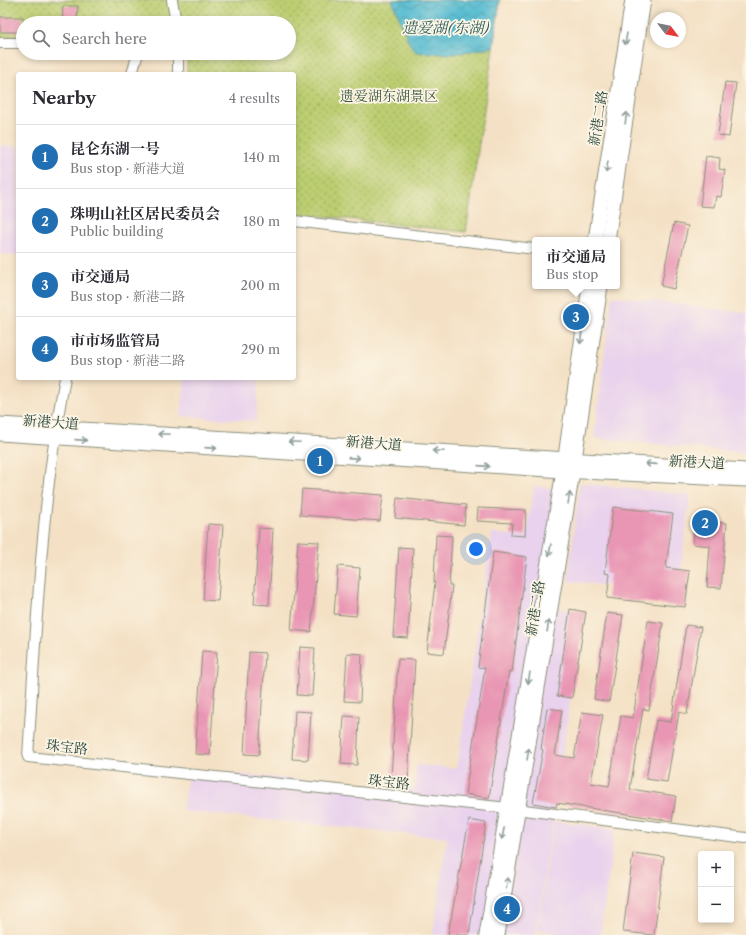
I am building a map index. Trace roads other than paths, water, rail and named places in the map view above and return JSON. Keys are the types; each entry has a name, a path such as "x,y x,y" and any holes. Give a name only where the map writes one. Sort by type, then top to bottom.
{"main road":[{"name":"新港二路","path":"595,237 632,0"},
{"name":"新港二路","path":"608,237 644,0"},
{"name":"新港二路","path":"569,465 589,289"},
{"name":"新港二路","path":"498,935 513,809 569,465 600,289"},
{"name":"新港大道","path":"0,424 55,433"},
{"name":"新港大道","path":"0,434 55,433 569,465 746,480"},
{"name":"新港大道","path":"569,465 746,470"},
{"name":"新港二路","path":"486,935 513,809"}],"street":[{"path":"172,0 175,16"},
{"path":"0,43 16,43"},
{"path":"133,72 136,60"},
{"path":"178,60 178,72"},
{"path":"296,221 532,249"},
{"path":"55,433 65,380"},
{"name":"珠宝路","path":"55,433 37,611 28,757 513,809 746,838"}],"water":[{"name":"遗爱湖(东湖)","path":"392,0 500,0 493,47 453,54 416,52 409,43"}],"place":[{"name":"市交通局","path":"576,317"},
{"name":"昆仑东湖一号","path":"320,461"},
{"name":"珠明山社区居民委员会","path":"705,523"},
{"name":"市市场监管局","path":"507,909"}],"park label":[{"name":"遗爱湖东湖景区","path":"389,96"}]}
